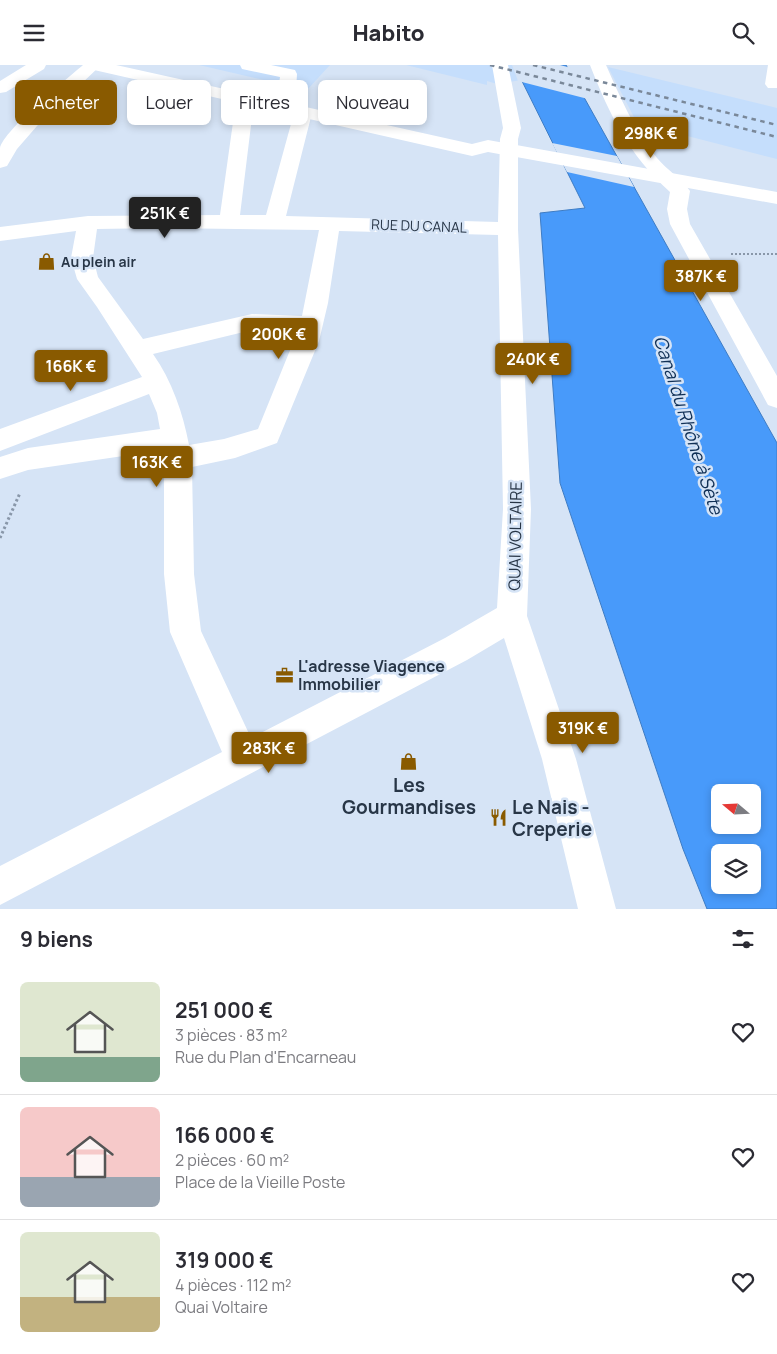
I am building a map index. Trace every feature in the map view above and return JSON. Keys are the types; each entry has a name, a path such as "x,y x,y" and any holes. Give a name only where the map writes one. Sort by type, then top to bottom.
{"street":[{"path":"0,88 38,65"},
{"path":"0,162 9,145 42,111 94,65 221,87"},
{"path":"165,65 221,83"},
{"path":"248,65 289,74 292,80"},
{"name":"QUAI VOLTAIRE","path":"500,65 512,129 509,139 499,148 508,229 517,509 512,616 559,759 597,909"},
{"path":"598,65 614,103 631,133 655,168 680,191 678,209 680,224 777,398"},
{"path":"774,84 776,65"},
{"path":"308,100 472,150 499,148 777,198"},
{"path":"229,221 242,125"},
{"path":"274,222 294,125"},
{"name":"RUE DU CANAL","path":"0,234 88,223 161,221 274,222 508,229"},
{"path":"88,223 82,258 88,279 150,368 170,413 176,447 178,574 186,632 243,760"},
{"path":"0,468 28,459 176,447 198,456 252,443 268,437 296,369 311,325 330,224"},
{"path":"137,349 252,321 311,325"},
{"path":"0,440 155,382"},
{"path":"0,887 456,649 512,616"}],"path":[{"path":"696,254 777,254"},
{"path":"0,538 20,493 28,459"}],"shaded area":[{"path":"199,65 330,65 308,89 308,80 264,80"},
{"path":"406,65 514,65 521,80 497,84 487,81 487,85"},
{"path":"608,67 777,108 777,159 637,123"}],"water":[{"name":"Canal du Rhône à Sète","path":"514,65 566,65 777,443 777,909 707,909 683,849 560,483 540,213 585,208"}],"pier":[{"path":"512,65 560,65 571,68 588,99 518,81"},
{"path":"552,143 617,156 634,187 567,172"}],"railway":[{"path":"490,65 777,137"},
{"path":"533,65 777,125"}],"place":[{"name":"Au plein air","path":"47,262"},
{"name":"L'adresse Viagence Immobilier","path":"284,675"},
{"name":"Les Gourmandises","path":"409,762"},
{"name":"Le Nais - Creperie","path":"498,818"}]}
